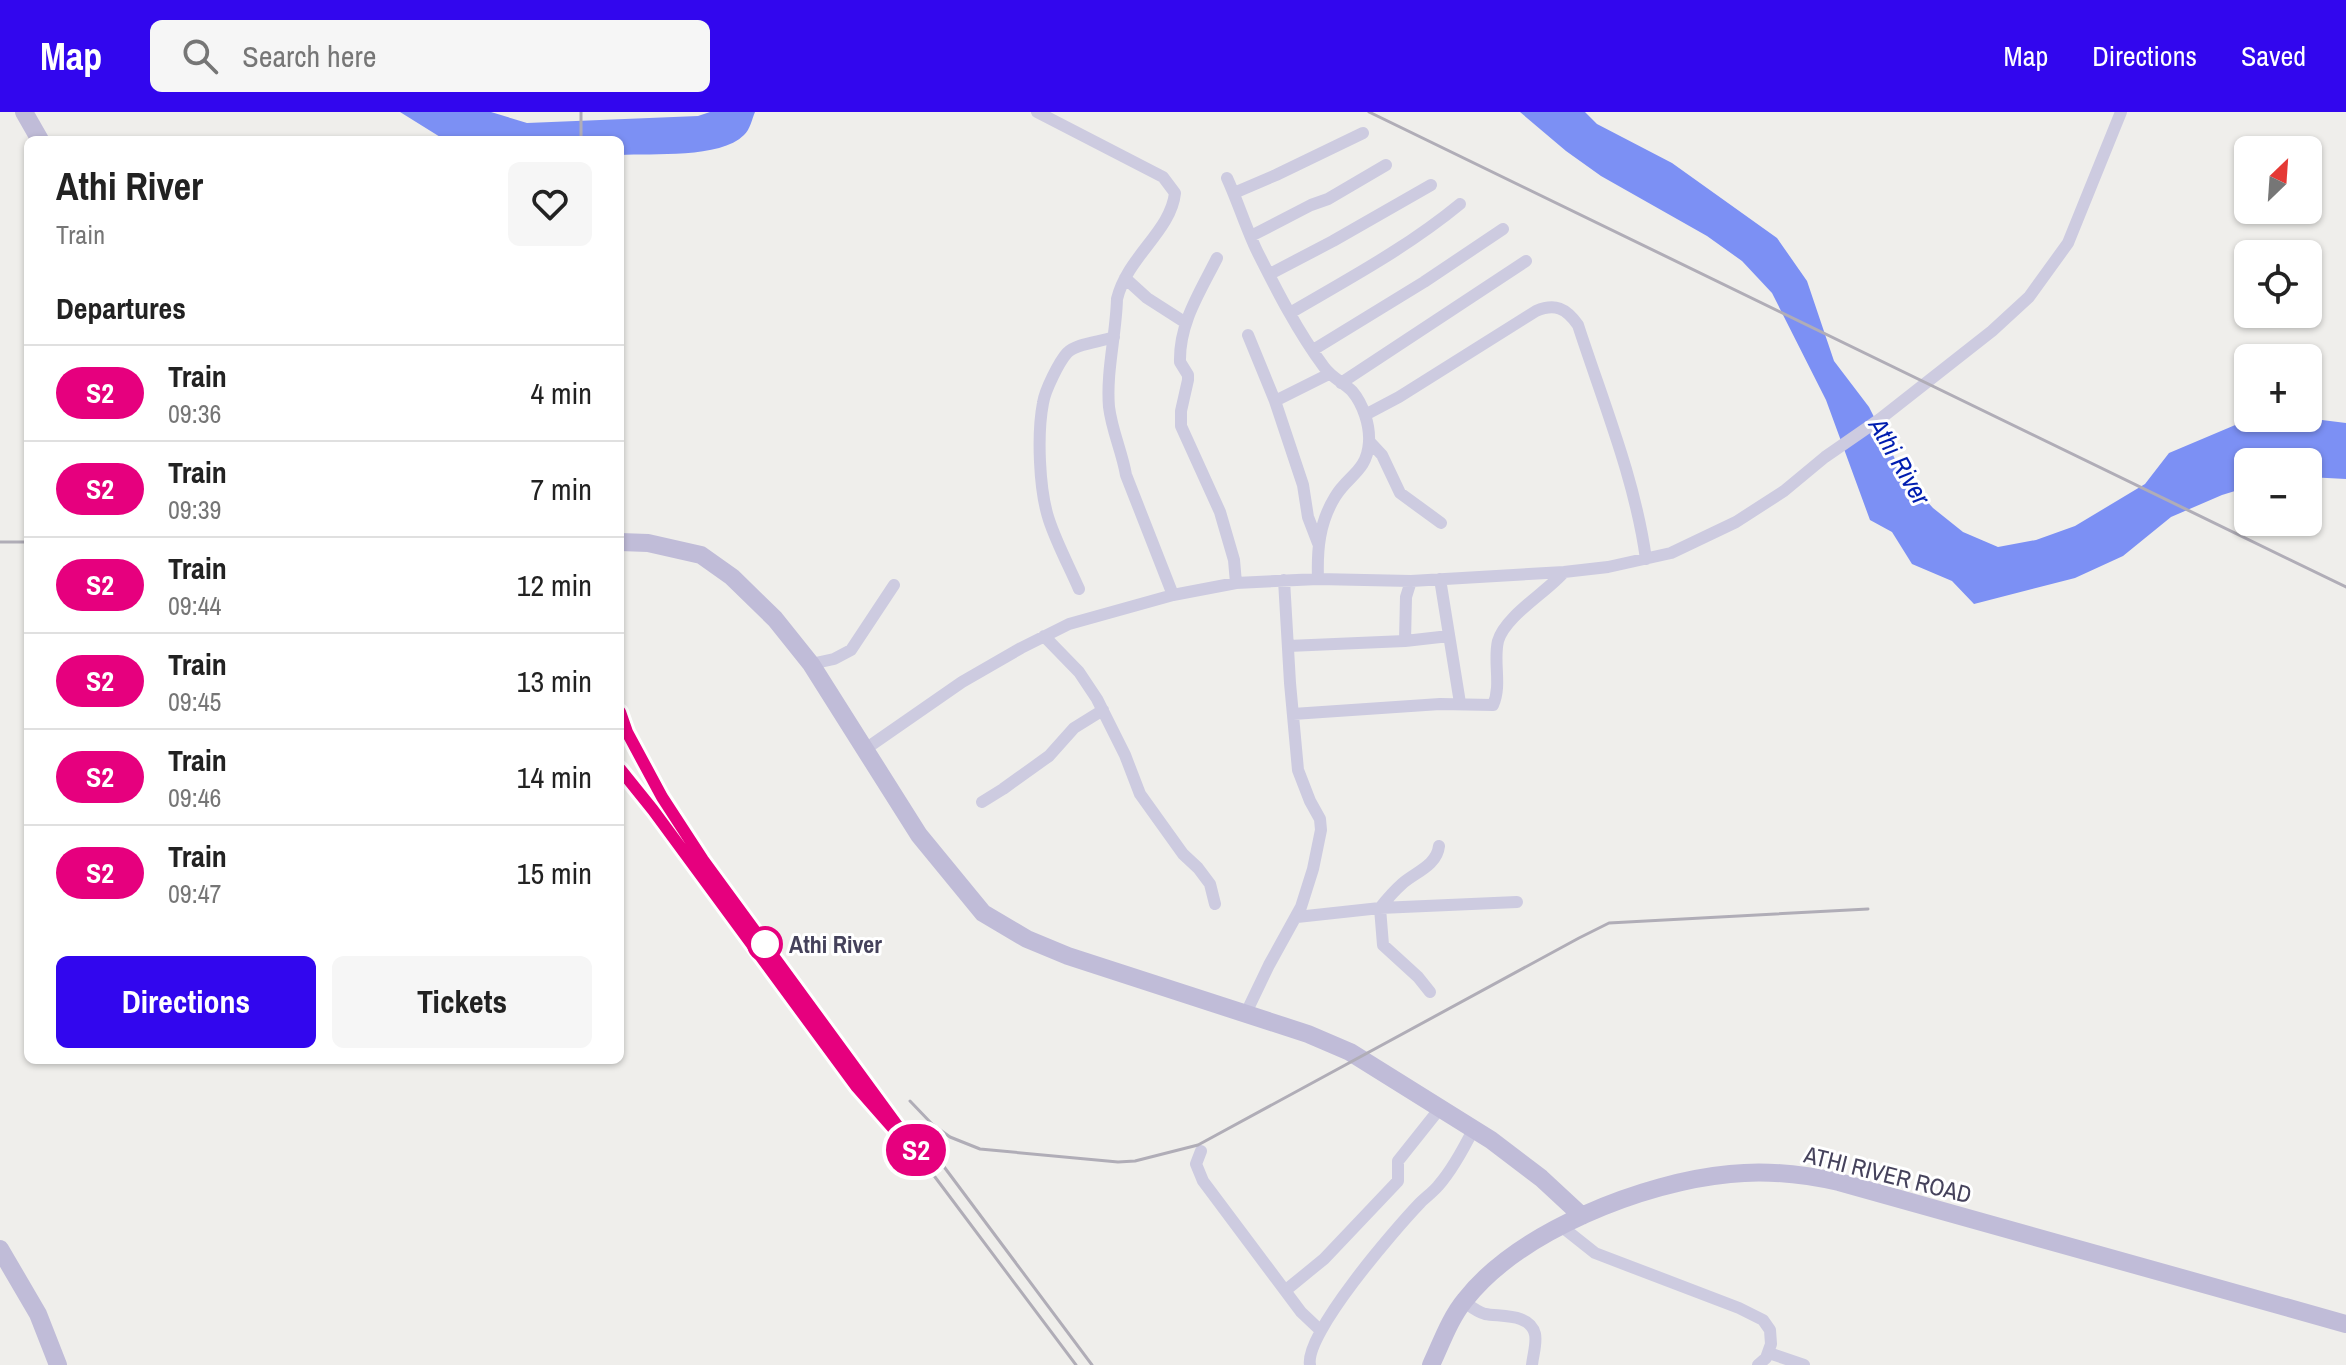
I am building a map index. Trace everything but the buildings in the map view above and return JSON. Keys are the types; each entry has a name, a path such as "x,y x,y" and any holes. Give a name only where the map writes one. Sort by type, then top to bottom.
{"street":[{"path":"24,112 38,136"},
{"path":"1037,112 1163,177 1173,188 1175,201 1170,212 1125,278 1117,299 1109,389 1116,443 1173,595"},
{"path":"864,750 962,682 1044,636 1069,624 1173,595 1236,583 1318,579 1411,581 1608,567 1671,553 1736,522 1784,491 1825,457 1880,419 1992,331 2029,297 2068,243 2121,112"},
{"path":"1234,193 1363,133"},
{"path":"1251,236 1328,199 1386,165"},
{"path":"1227,178 1251,236 1290,313 1329,374 1355,395 1365,415 1369,441 1366,459 1336,494 1327,511 1319,544 1318,579"},
{"path":"1270,274 1431,185"},
{"path":"1290,313 1400,247 1460,204"},
{"path":"1313,350 1503,229"},
{"path":"1217,258 1186,323 1179,357 1188,380 1181,426 1220,512 1234,560 1236,583"},
{"path":"1341,383 1526,261"},
{"path":"1125,278 1147,298 1186,323"},
{"path":"1365,415 1536,311 1549,307 1564,309 1578,325 1626,469 1639,513 1646,559"},
{"path":"1248,335 1275,401 1303,485 1308,517 1319,544"},
{"path":"1079,589 1057,543 1043,497 1043,403 1067,352 1114,337"},
{"path":"1275,401 1329,374"},
{"path":"1369,441 1382,455 1400,493 1441,523"},
{"path":"624,542 648,543 688,551 714,563 775,619 811,664 919,835 983,913 1027,939 1068,956 1308,1034 1350,1052 1474,1128 1541,1178 1582,1216"},
{"path":"1293,714 1460,703 1493,705 1497,693 1499,636 1564,572"},
{"path":"1440,579 1460,703"},
{"path":"1246,1013 1297,917 1313,869 1321,824 1298,770 1284,580"},
{"path":"1405,641 1406,597 1411,581"},
{"path":"811,664 834,659 851,650 894,585"},
{"path":"1044,636 1079,672 1103,710 1140,794 1183,854 1210,884 1215,904"},
{"path":"1288,646 1449,636"},
{"path":"982,802 1049,756 1074,728 1103,710"},
{"path":"1430,992 1383,945 1380,908 1404,882 1438,855 1439,846"},
{"path":"1297,917 1380,908 1517,902"},
{"path":"1286,1290 1324,1259 1398,1181 1398,1161 1441,1107"},
{"path":"1310,1365 1309,1355 1320,1330 1339,1301 1404,1221 1438,1187 1474,1128"},
{"path":"1201,1151 1196,1164 1203,1181 1301,1312 1320,1330"},
{"name":"ATHI RIVER ROAD","path":"1431,1365 1463,1301 1509,1259 1561,1226 1651,1190 1708,1177 1756,1173 1805,1175 1839,1182 2346,1324"},
{"path":"1561,1226 1595,1253 1763,1320 1772,1337 1769,1353 1758,1365"},
{"path":"0,1249 38,1314 52,1363"},
{"path":"1463,1301 1478,1311 1523,1319 1529,1323 1536,1338 1532,1365"},
{"path":"1769,1353 1804,1365"}],"water":[{"path":"400,112 491,112 527,123 755,112 744,135 733,143 685,153 624,155 624,136 439,136"},
{"path":"1520,112 1585,112 1597,124 1672,163 1777,238 1807,281 1834,361 1869,407 1903,475 1933,508 1963,532 1998,547 2036,540 2075,526 2145,484 2169,453 2234,426 2234,432 2322,432 2322,420 2346,423 2346,479 2322,478 2322,448 2234,448 2234,491 2171,517 2123,556 2075,578 1974,604 1952,581 1912,564 1892,532 1870,520 1826,400 1772,293 1742,261 1707,236 1601,176"}],"railway":[{"path":"581,112 581,136"},
{"path":"1369,112 2346,587"},
{"path":"0,542 24,542"},
{"path":"624,724 662,797 703,860 1076,1365"},
{"path":"624,774 696,870"},
{"path":"910,1101 950,1137 980,1149 1135,1161 1198,1145 1609,923 1868,909"},
{"path":"930,1148 1092,1365"}],"train":[{"name":"S2","path":"624,723 662,797 703,860 929,1169 856,1086 624,774"}],"place":[{"name":"Athi River","path":"765,944"}]}
